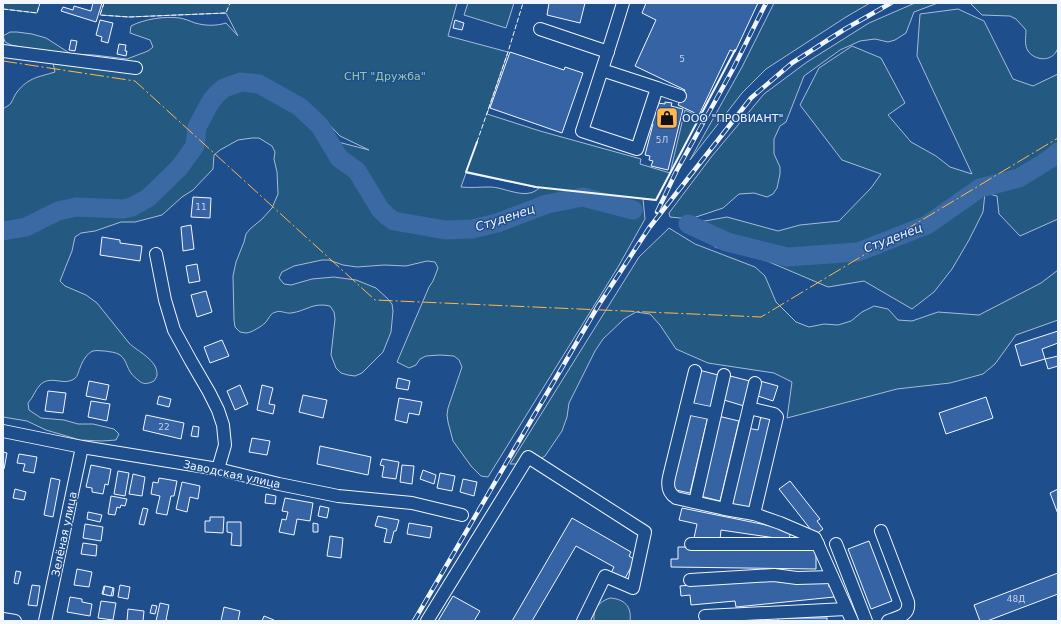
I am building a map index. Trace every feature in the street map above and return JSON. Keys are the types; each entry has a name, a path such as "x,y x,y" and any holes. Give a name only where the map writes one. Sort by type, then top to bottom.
{"street":[{"path":"623,3 582,131 637,149 657,88"},
{"path":"540,29 608,52"},
{"path":"3,51 136,68"},
{"path":"602,70 680,96"},
{"path":"156,254 165,300 174,330 209,392 218,410 223,425 225,445 218,469"},
{"path":"695,371 668,484 669,492 676,498 754,514 815,538 852,621"},
{"path":"695,502 724,375"},
{"path":"724,509 755,383"},
{"path":"686,408 715,414"},
{"path":"749,408 774,414 777,417 754,514"},
{"name":"Заводская улица","path":"3,430 82,447 218,469 279,484 338,496 412,503 462,515"},
{"name":"Зелёная улица","path":"45,621 82,447"},
{"path":"427,621 528,457 645,532 633,588 605,576 583,621"},
{"path":"881,531 909,608 902,616 888,621"},
{"path":"691,544 818,544"},
{"path":"836,544 866,621"},
{"path":"690,580 774,575 797,578 832,577"},
{"path":"705,616 846,609"},
{"path":"3,619 15,621"}],"green space":[{"path":"3,3 40,3 37,13 3,9"},
{"name":"СНТ \"Дружба\"","path":"104,3 457,3 448,36 508,52 487,114 540,131 641,159 640,164 670,173 685,110 700,117 656,200 643,199 645,219 618,267 488,477 481,476 471,466 453,441 448,422 448,408 462,367 459,360 454,356 426,356 420,359 416,365 409,368 397,362 438,268 435,262 427,261 406,266 384,265 357,267 343,265 329,260 322,260 294,266 282,272 279,278 284,284 291,285 312,279 334,277 356,280 376,288 392,304 393,311 391,332 383,352 362,373 355,376 341,373 336,368 331,355 335,319 334,312 330,306 319,305 291,313 280,311 271,315 264,324 248,333 240,332 235,327 233,276 236,262 246,234 272,208 278,194 277,172 274,159 275,152 272,146 259,138 238,140 220,150 214,155 213,169 193,190 182,197 162,215 135,222 121,222 95,231 81,233 75,237 72,251 60,281 65,286 86,295 97,303 129,343 151,361 157,375 154,381 142,383 132,374 124,359 117,353 93,351 82,363 77,376 74,379 68,381 52,380 44,382 40,385 28,403 29,410 41,418 64,420 78,424 93,424 114,429 119,434 116,440 80,440 46,430 27,421 3,417 3,109 10,104 21,87 30,80 55,72 53,63 25,48 5,42 3,36 10,32 32,34 46,38 71,54 127,59 148,51 153,47 150,40 130,33 131,26 148,20 174,17 207,25 226,23 238,36 226,13 129,17 100,15","holes":["282,87 316,111 340,136 369,150 338,142 287,94","466,173 539,188 534,192 522,193 490,187 461,187"]},
{"path":"468,3 514,3 506,28 464,15"},
{"path":"774,3 870,3 766,69 742,93 690,160 742,67"},
{"path":"915,3 938,3 914,12 906,33 895,40 888,42 875,39 860,41 840,50 804,76 786,122 780,126 774,139 774,154 780,167 780,174 777,188 773,194 767,197 754,193 739,194 723,208 690,219 670,217 669,213 712,156 764,94 807,62 869,23"},
{"path":"970,3 1058,3 1059,35 1058,47 1055,54 1051,57 1043,59 1035,57 1027,49 1026,30 1016,19 1010,16 982,15"},
{"path":"958,9 984,21 1013,79 1033,86 1058,74 1058,219 1020,236 999,214 997,196 985,193 983,212 952,269 934,292 912,309 864,281 828,287 767,261 715,247 688,224 727,217 778,231 800,225 839,221 871,188 881,174 842,160 800,105 819,68 852,46 881,58 905,103 888,115 911,142 936,156 950,167 972,174 917,56 920,14"},
{"path":"669,228 695,244 755,267 765,276 776,302 796,322 809,327 824,324 838,325 851,321 862,312 874,306 888,309 898,320 912,321 938,312 979,315 1041,283 1058,270 1058,320 1016,335 995,364 983,374 950,383 897,389 787,418 792,382 774,373 708,363 676,349 660,325 650,314 636,312 624,319 603,339 595,351 569,403 567,417 562,431 545,456 533,464 510,464 639,257"},
{"path":"610,598 619,600 626,604 630,611 630,621 594,621 594,613 597,606"}],"building":[{"path":"93,3 102,3 96,22 61,11 63,7 73,10 74,6 91,11"},
{"path":"549,3 585,3 580,23 547,15"},
{"path":"646,3 758,3 735,52 730,50 699,115 678,105 685,90 635,66 656,20 642,13"},
{"path":"100,20 113,23 108,43 101,41 102,37 96,35"},
{"path":"455,20 464,23 462,30 453,28"},
{"path":"71,40 77,41 75,51 69,50"},
{"path":"119,44 126,45 126,56 117,54"},
{"path":"510,52 564,70 565,67 583,73 562,133 490,108"},
{"path":"665,102 672,103 671,106 683,109 668,170 651,166 653,161 649,160 650,156 645,155 653,124 647,123 647,104 657,106 658,103 665,104"},
{"path":"193,197 211,198 210,218 191,217"},
{"path":"191,225 194,249 183,251 181,227"},
{"path":"102,237 120,240 120,243 142,246 140,261 100,255"},
{"path":"197,264 200,281 189,283 186,266"},
{"path":"206,291 212,312 197,317 191,295"},
{"path":"1058,331 1058,343 1042,349 1045,359 1021,366 1015,345"},
{"path":"222,340 229,356 210,363 204,347"},
{"path":"1058,356 1058,366 1048,369 1045,359"},
{"path":"699,370 718,375 710,410 690,405"},
{"path":"730,376 750,381 744,406 724,400"},
{"path":"398,378 410,381 408,390 396,388"},
{"path":"89,381 109,385 106,400 86,396"},
{"path":"760,381 778,386 773,401 755,395"},
{"path":"240,385 248,404 235,410 227,391"},
{"path":"262,385 273,388 269,404 275,405 273,414 257,410"},
{"path":"48,391 66,393 63,413 45,411"},
{"path":"303,395 327,400 323,418 299,412"},
{"path":"159,396 171,399 169,407 157,404"},
{"path":"986,397 993,418 946,434 939,413"},
{"path":"399,398 422,402 419,415 409,413 407,423 395,420"},
{"path":"91,401 110,404 107,421 88,417"},
{"path":"688,412 708,416 690,493 671,489"},
{"path":"146,415 184,423 181,439 143,430"},
{"path":"718,416 739,421 720,501 700,496"},
{"path":"761,416 771,418 749,508 729,504 747,428 758,430"},
{"path":"193,426 199,427 198,437 191,436"},
{"path":"252,438 270,441 267,455 249,452"},
{"path":"320,446 371,457 368,475 317,464"},
{"path":"3,452 7,453 4,469 3,469"},
{"path":"19,454 37,457 34,473 23,471 25,464 17,463"},
{"path":"382,459 399,462 396,479 382,477 384,466 380,465"},
{"path":"91,465 111,469 108,485 105,484 103,494 92,492 92,488 86,487"},
{"path":"402,465 414,466 412,484 400,482"},
{"path":"423,470 436,475 434,484 420,479"},
{"path":"118,471 129,473 125,496 114,494"},
{"path":"440,473 455,476 452,491 437,488"},
{"path":"133,474 145,477 142,496 129,494"},
{"path":"51,478 60,480 53,517 44,515"},
{"path":"159,478 177,481 174,496 171,496 167,515 156,513 160,496 151,494 153,482 158,483"},
{"path":"463,479 477,482 474,496 460,492"},
{"path":"790,481 820,519 817,521 823,529 815,535 779,489"},
{"path":"182,482 200,486 198,499 190,497 187,512 176,509"},
{"path":"15,489 26,492 24,500 13,498"},
{"path":"1058,489 1058,514 1050,493"},
{"path":"266,494 276,496 275,504 265,503"},
{"path":"111,496 127,499 125,506 121,505 120,508 117,507 115,515 108,514"},
{"path":"285,498 313,503 310,521 297,519 294,535 279,532 282,519 286,520 288,512 282,511"},
{"path":"320,506 329,508 327,518 318,516"},
{"path":"143,508 148,509 144,525 139,524"},
{"path":"682,508 791,530 789,540 721,530 720,540 694,538 697,524 679,520"},
{"path":"88,512 102,515 100,522 87,519"},
{"path":"378,516 399,520 391,543 384,542 387,529 375,526"},
{"path":"210,517 224,517 223,533 205,532 205,521 210,521"},
{"path":"572,518 631,552 629,556 635,560 624,580 611,573 614,567 576,546 532,621 512,621"},
{"path":"227,522 241,522 241,546 231,545 232,533 227,532"},
{"path":"313,523 318,524 318,532 313,532"},
{"path":"409,523 432,527 430,538 407,534"},
{"path":"85,524 103,527 101,541 83,538"},
{"path":"330,536 343,538 341,558 327,556"},
{"path":"869,541 892,601 871,609 848,549"},
{"path":"83,543 97,545 96,556 81,554"},
{"path":"678,547 816,547 816,569 671,567 671,559 678,559"},
{"path":"77,569 92,572 89,587 74,585"},
{"path":"16,571 21,572 18,584 14,583"},
{"path":"1058,573 1058,594 987,621 980,621 974,605"},
{"path":"777,576 778,582 828,577 829,587 833,586 834,597 736,607 735,601 691,605 690,595 681,596 680,586"},
{"path":"32,585 40,586 37,606 28,605"},
{"path":"120,585 130,587 128,599 118,597"},
{"path":"104,586 114,588 113,596 102,594"},
{"path":"105,586 113,588 111,596 103,594"},
{"path":"453,596 480,611 474,621 438,621"},
{"path":"70,597 82,599 82,602 92,604 90,616 67,612"},
{"path":"101,601 116,603 113,620 98,618"},
{"path":"160,603 169,605 166,620 170,621 156,621"},
{"path":"152,605 157,606 155,614 150,613"},
{"path":"224,607 240,611 238,621 221,621"},
{"path":"128,609 144,611 143,621 127,621"},
{"path":"264,616 274,620 262,621"},
{"path":"778,618 827,618 827,621 778,621"}],"waterway":[{"name":"Студенец","path":"3,231 26,227 58,211 76,207 123,209 132,207 148,198 179,168 195,146 197,127 211,101 224,88 241,82 259,84 300,107 320,126 339,158 357,171 380,209 394,221 445,230 472,229 497,223 547,204 583,197 633,210"},
{"name":"Студенец","path":"688,224 727,242 787,257 858,252 927,225 980,188 1019,178 1050,159 1058,152"}],"railway":[{"path":"657,212 677,170 733,69 766,3"},
{"path":"414,621 598,306 649,228 751,98 792,63 845,29 891,3"}],"fence":[{"path":"3,9 37,13 40,3"},
{"path":"104,3 100,15 129,17 226,13 230,3"},
{"path":"477,142 523,3"}],"wall":[{"path":"477,142 466,172 536,187 656,200 735,50"}],"power":[{"path":"3,61 135,81 375,300 761,317 1058,138"}],"place":[{"name":"ООО \"ПРОВИАНТ\"","path":"667,118"}]}
